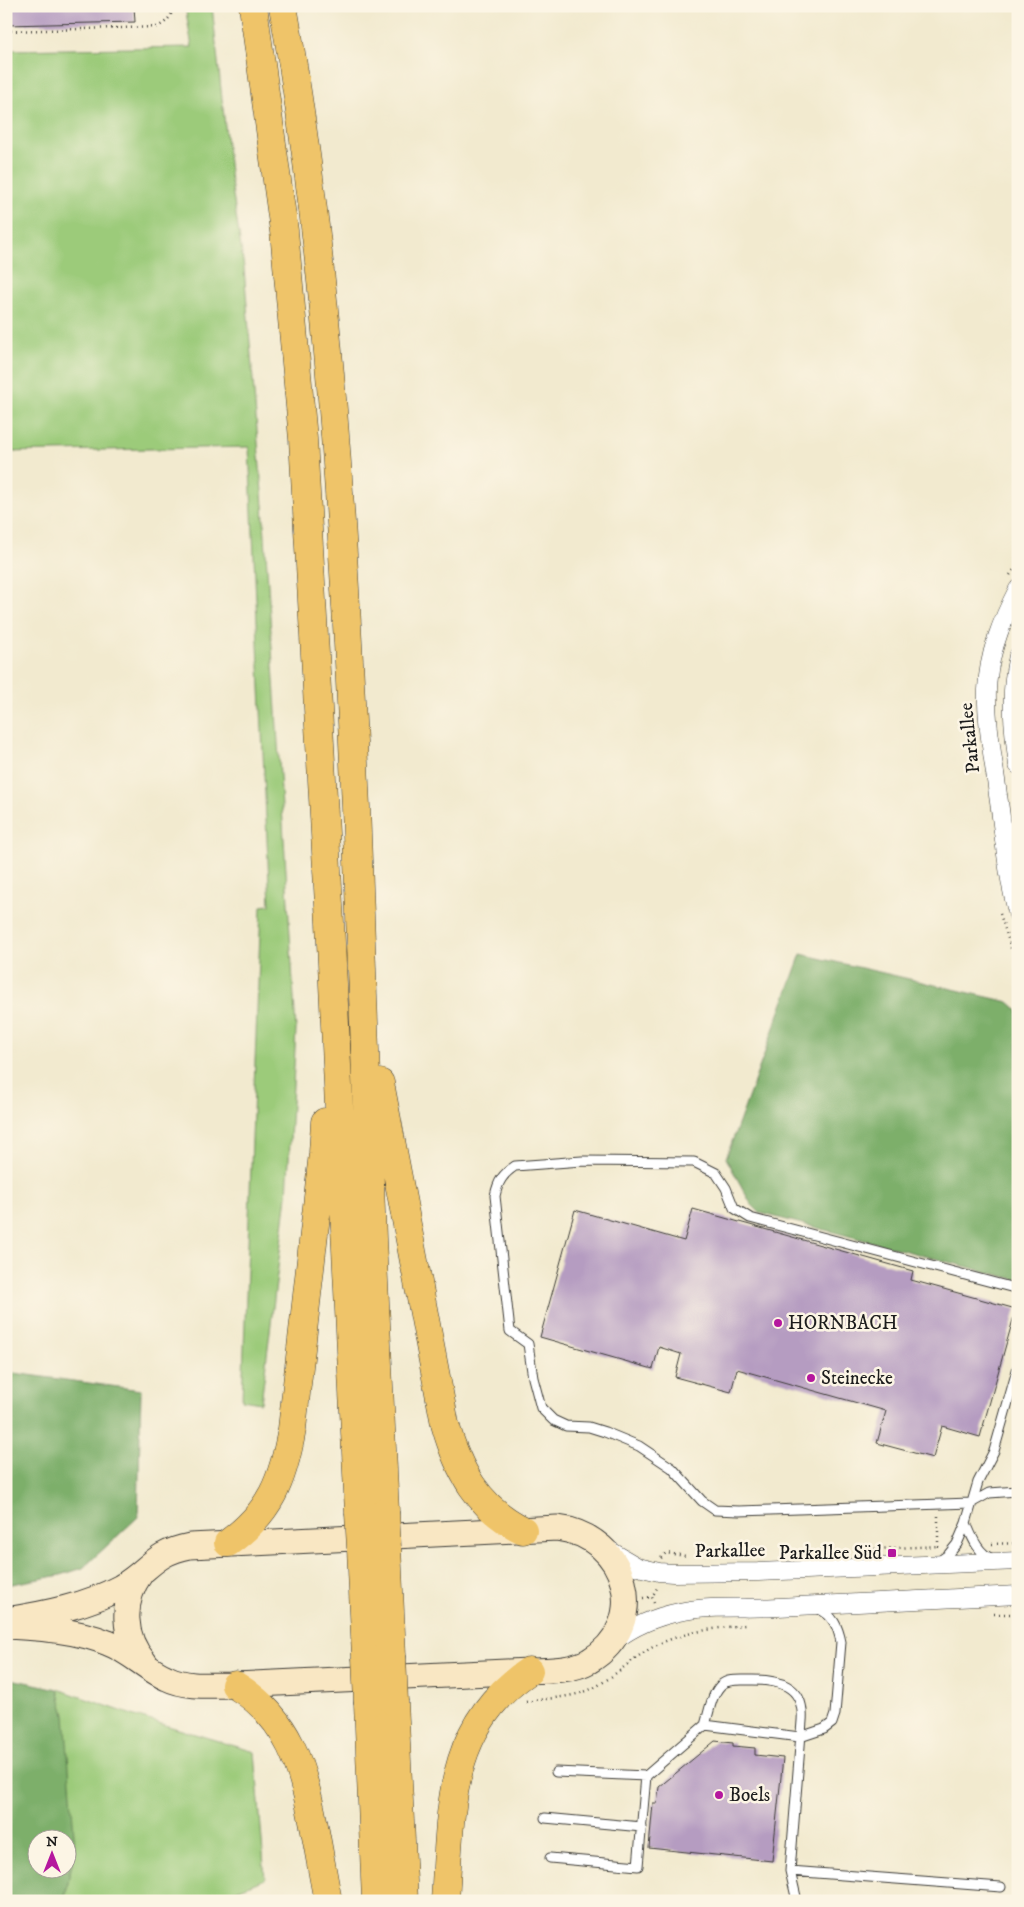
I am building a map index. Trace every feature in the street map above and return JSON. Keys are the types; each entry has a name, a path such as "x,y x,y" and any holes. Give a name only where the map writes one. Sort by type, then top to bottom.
{"highway":[{"path":"249,6 260,50"},
{"path":"253,6 284,231 297,360 309,538 330,923 374,1548 381,1702 376,1901"},
{"path":"283,6 298,90 321,271 336,445 347,608 372,1237 372,1513"},
{"path":"298,90 300,6"},
{"path":"358,866 382,1093 445,1424 458,1463 480,1497 496,1515 523,1530"},
{"path":"228,1543 255,1521 268,1504 282,1472 292,1429 323,1153 327,1078 330,923"},
{"path":"445,1901 452,1802 455,1780 463,1755 481,1718 494,1700 513,1682 529,1672"},
{"path":"235,1685 261,1703 273,1716 298,1760 308,1793 328,1901"},
{"path":"381,1702 404,1901"}],"main road":[{"path":"6,1620 47,1613 88,1602 120,1588 153,1561 176,1549 228,1543 523,1530 567,1529 587,1536 600,1545 617,1566 624,1586 625,1598 625,1609 620,1626 607,1646 599,1654 579,1665 529,1672 235,1685 187,1684 166,1678 121,1648 97,1638 62,1631 6,1626"},
{"path":"142,1571 130,1593 126,1618 132,1642 149,1667"}],"street":[{"name":"Parkallee","path":"1018,589 1000,627 993,650 987,689 989,726 997,787 1012,892 1018,915"},
{"path":"1018,656 1012,687 1012,706 1018,765"},
{"name":"Parkallee","path":"600,1545 632,1564 659,1572 758,1572 1009,1561"},
{"path":"607,1646 634,1628 659,1617 706,1608 759,1608 1018,1595"}],"lane":[{"path":"1018,1290 750,1218 734,1208 726,1188 716,1173 694,1162 582,1161 515,1166 507,1171 498,1182 495,1196 510,1331 528,1344 533,1378 541,1408 553,1420 566,1426 597,1430 639,1446 672,1468 702,1501 715,1510 971,1503 989,1493 1018,1491"},
{"path":"934,1564 948,1556 957,1544 966,1523 978,1482 994,1451 1018,1367"},
{"path":"966,1523 976,1544 989,1557 1009,1561"},
{"path":"705,1725 800,1737 832,1723 835,1714 841,1654 839,1631 827,1612 804,1606"},
{"path":"556,1772 646,1776 705,1725 715,1693 722,1684 733,1680 768,1679 782,1683 792,1689 800,1699 803,1711 790,1871 798,1901"},
{"path":"550,1858 638,1866 646,1776"},
{"path":"545,1818 642,1827"},
{"path":"790,1871 1001,1887"}],"path":[{"path":"6,31 157,27 170,18 173,6"},
{"path":"937,1505 938,1547"},
{"path":"523,1703 589,1690 614,1675 641,1654 668,1639 699,1631 751,1624"}],"green space":[{"path":"185,6 212,6 231,182 244,268 263,505 296,1030 287,1196 261,1403 242,1400 261,906 270,905 249,447 6,452 6,50 192,47"},
{"path":"801,954 1009,1002 1018,1010 1018,1280 760,1213 751,1204 726,1158"},
{"path":"6,1372 141,1390 138,1517 83,1568 61,1575 6,1585"},
{"path":"6,1678 58,1689 65,1715 74,1830 28,1830 28,1880 68,1880 64,1901 6,1901"},
{"path":"58,1689 138,1717 255,1752 265,1879 209,1901 64,1901 68,1880 78,1880 78,1830 73,1830"}],"building":[{"path":"6,6 134,6 135,22 6,25"},
{"name":"HORNBACH","path":"693,1209 913,1271 911,1280 1016,1309 980,1437 942,1426 933,1458 877,1443 886,1411 737,1369 731,1392 675,1377 681,1354 659,1347 653,1369 540,1337 575,1210 684,1241"},
{"name":"Boels","path":"715,1741 733,1743 733,1746 755,1748 755,1755 783,1758 772,1861 649,1848 653,1803 657,1803 659,1787"}],"place":[{"name":"HORNBACH","path":"778,1323"},
{"name":"Steinecke","path":"811,1378"},
{"name":"Parkallee Süd","path":"892,1553"},
{"name":"Boels","path":"719,1795"}]}
